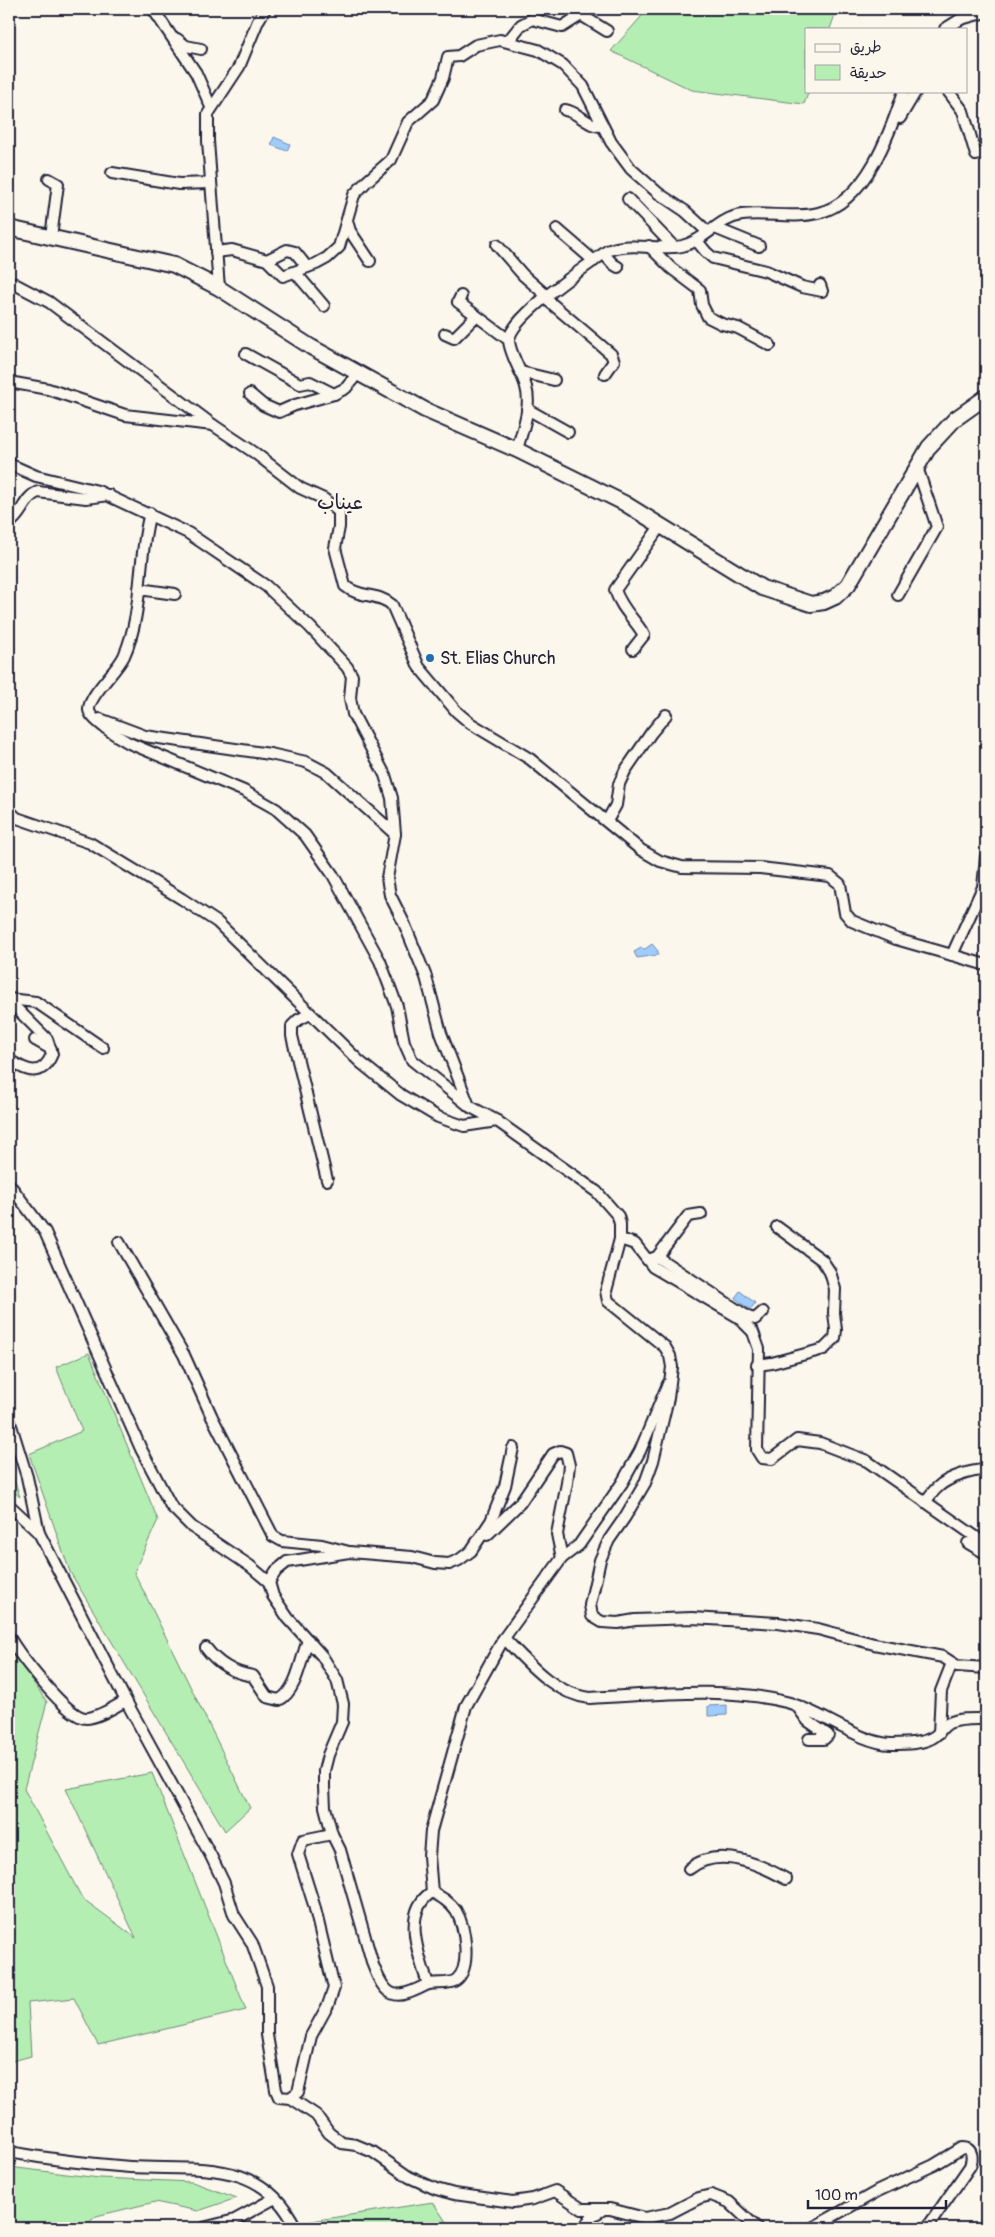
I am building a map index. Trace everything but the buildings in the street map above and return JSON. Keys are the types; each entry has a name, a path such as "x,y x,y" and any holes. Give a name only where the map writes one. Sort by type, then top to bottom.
{"main road":[{"path":"9,228 163,261 219,288 311,347 425,410 516,450 604,492 661,524 762,588 810,604 824,602 843,591 853,579 917,467 939,435 955,419 986,397"}],"street":[{"path":"153,9 200,81 211,107"},
{"path":"219,288 207,124 211,107 236,73 265,9"},
{"path":"947,28 961,19 986,12"},
{"path":"508,41 520,25 532,19 566,26 580,15 607,31"},
{"path":"171,36 186,46 202,49"},
{"path":"216,252 232,250 267,260 283,276 327,258 339,247 354,195 391,160 408,122 433,100 443,78 448,57 459,56 476,45 500,40 538,50 569,69 584,86 602,126 631,169 658,193 711,230 759,246"},
{"path":"890,134 904,92"},
{"path":"509,340 514,326 546,297 604,254 620,246 674,247 697,241 729,218 742,215 802,215 818,213 840,204 858,186 915,92"},
{"path":"949,92 963,111 976,155"},
{"path":"565,110 571,110 595,126 602,126"},
{"path":"112,173 179,184 211,183"},
{"path":"49,179 58,184 51,238"},
{"path":"628,199 674,247"},
{"path":"347,220 350,231 370,261"},
{"path":"557,229 594,261"},
{"path":"697,241 713,258 766,270 802,287 822,291 820,285"},
{"path":"497,245 523,276 611,354 614,361 605,374"},
{"path":"649,246 671,268 700,290 702,305 708,317 722,324 738,328 770,345"},
{"path":"267,260 287,250 295,252 307,267"},
{"path":"604,254 618,267"},
{"path":"295,272 324,306"},
{"path":"9,281 49,302 213,425 255,453 300,488 324,499 339,512 339,527 335,548 346,586 350,590 383,599 392,605 419,667 457,712 477,727 524,754 641,850 670,864 694,869 760,868 830,876 840,884 845,913 852,921 896,940 986,965"},
{"path":"461,296 458,302 509,340 521,372 526,387 527,409 516,450"},
{"path":"445,334 454,338 476,316"},
{"path":"246,354 300,384 310,382 334,394"},
{"path":"521,372 554,380"},
{"path":"250,394 263,405 279,412 295,405 334,394 346,388 358,373"},
{"path":"9,382 40,387 125,415 213,425"},
{"path":"527,409 568,432"},
{"path":"9,464 36,476 109,495 150,513 188,533 266,586 310,627 347,667 352,676 350,698 353,714 388,784 394,816 395,834 387,878 388,886 426,977 441,1033 469,1106"},
{"path":"898,595 937,527 917,467"},
{"path":"9,523 20,513 31,494 38,492 86,498 98,498 109,495"},
{"path":"150,513 144,537 134,625 124,657 114,673 91,701 90,715 114,734 130,743 244,791 276,809 305,834 333,875 380,961 397,1006 406,1047 412,1060 469,1106 497,1121 598,1192 618,1216 620,1239 606,1291 608,1301 665,1347 670,1356 672,1367 668,1398 653,1461 645,1483 609,1540 600,1560 590,1606 592,1616 602,1622 618,1623 635,1620 692,1618 778,1623 818,1629 874,1644 943,1657 952,1663 968,1668 986,1668"},
{"path":"633,649 644,635 638,625 627,615 619,602 615,590 661,524"},
{"path":"139,589 175,594"},
{"path":"90,715 145,736 270,754 306,762 327,773 395,834"},
{"path":"607,821 616,805 619,784 625,771 651,732 666,715"},
{"path":"9,812 17,818 90,843 217,922 379,1079 422,1108 438,1117 464,1126 497,1121"},
{"path":"952,955 983,887 986,857"},
{"path":"9,1000 36,1002 103,1048"},
{"path":"9,1000 47,1039 52,1050 48,1061 37,1070 24,1070 9,1060"},
{"path":"310,1014 298,1020 292,1026 292,1036 326,1180"},
{"path":"36,1040 52,1050"},
{"path":"9,1184 45,1232 166,1499 192,1527 250,1566 269,1582 273,1596 322,1656 337,1680 343,1704 342,1722 328,1755 324,1771 325,1807 332,1834 340,1850 379,1982 393,1995 405,1996 418,1991 428,1984 448,1983 456,1980 463,1971 465,1950 456,1912 446,1900 432,1892"},
{"path":"646,1257 652,1259 657,1257 688,1216 701,1214"},
{"path":"757,1365 772,1363 824,1349 835,1338 835,1290 830,1272 822,1260 777,1227"},
{"path":"620,1239 635,1244 653,1267 738,1317 748,1326 757,1340 759,1350 757,1365 757,1450 762,1458 772,1459 797,1440 820,1443 867,1461 885,1472 986,1546 985,1553 968,1543"},
{"path":"119,1242 184,1355 212,1417 273,1536 282,1541 322,1545 349,1552 412,1557 448,1564 459,1560 471,1552 520,1503 548,1459 560,1451 566,1453 569,1465 565,1500 557,1534 562,1558"},
{"path":"657,1257 748,1317 755,1319 763,1312"},
{"path":"432,1892 429,1856 433,1824 466,1706 504,1638 562,1558 579,1545 622,1483 640,1451 663,1392 670,1381"},
{"path":"9,1419 27,1477 40,1533 126,1701 212,1856 224,1882 234,1915 257,1955 267,1986 267,2035 276,2090 282,2098 290,2098 316,2115 329,2133 342,2143 356,2144 373,2152 409,2177 436,2189 454,2194 514,2202 533,2199 555,2191 582,2209 604,2209 652,2218 670,2213 699,2198 711,2195 729,2202 757,2228"},
{"path":"471,1552 491,1521 499,1503 505,1486 513,1448"},
{"path":"925,1502 938,1486 945,1482 986,1470"},
{"path":"9,1505 40,1533"},
{"path":"269,1582 276,1571 287,1562 349,1552"},
{"path":"9,1637 36,1674 59,1699 81,1717 94,1716 126,1701"},
{"path":"504,1638 559,1688 577,1697 722,1692 760,1697 812,1711 860,1735 890,1744 924,1741 939,1733 948,1723 986,1718"},
{"path":"206,1648 218,1662 240,1674 253,1676 267,1697 279,1700 285,1697 291,1688 308,1640"},
{"path":"939,1733 941,1691 952,1663"},
{"path":"797,1706 808,1721 828,1736 824,1739 809,1738"},
{"path":"290,2098 298,2092 311,2036 328,2005 334,1988 314,1904 298,1854 304,1840 332,1834"},
{"path":"689,1869 702,1862 718,1858 731,1859 766,1867 786,1879"},
{"path":"428,1984 418,1952 415,1921 421,1900 432,1892"},
{"path":"812,2228 878,2191 934,2165 965,2148 972,2156 970,2166 927,2228"},
{"path":"9,2152 130,2167 194,2167 221,2170 240,2175 275,2198 285,2208 296,2228"},
{"path":"203,2228 235,2220 275,2198"},
{"path":"584,2228 592,2216 604,2209"},
{"path":"982,2228 986,2224"}],"green space":[{"path":"648,9 837,9 830,28 805,28 805,92 809,92 804,104 692,90 611,51"},
{"path":"89,1353 158,1520 134,1572 250,1808 225,1831 70,1572 29,1454 82,1431 56,1367"},
{"path":"9,1464 20,1497 9,1488"},
{"path":"9,1647 47,1702 24,1789 82,1898 136,1938 66,1789 152,1773 246,2010 98,2045 74,1998 28,2003 31,2056 9,2062"},
{"path":"9,2167 99,2178 192,2182 237,2198 198,2211 155,2202 96,2216 83,2228 9,2228"},
{"path":"433,2202 450,2228 267,2228"}],"water":[{"path":"274,137 290,144 287,151 271,145"},
{"path":"652,944 658,951 658,955 637,958 634,952 641,948 645,949"},
{"path":"740,1291 755,1303 750,1310 735,1298"},
{"path":"727,1705 727,1715 708,1716 708,1706"}],"place":[{"name":"St. Elias Church","path":"430,658"}],"district":[{"name":"عيناب","path":"340,502"}]}
